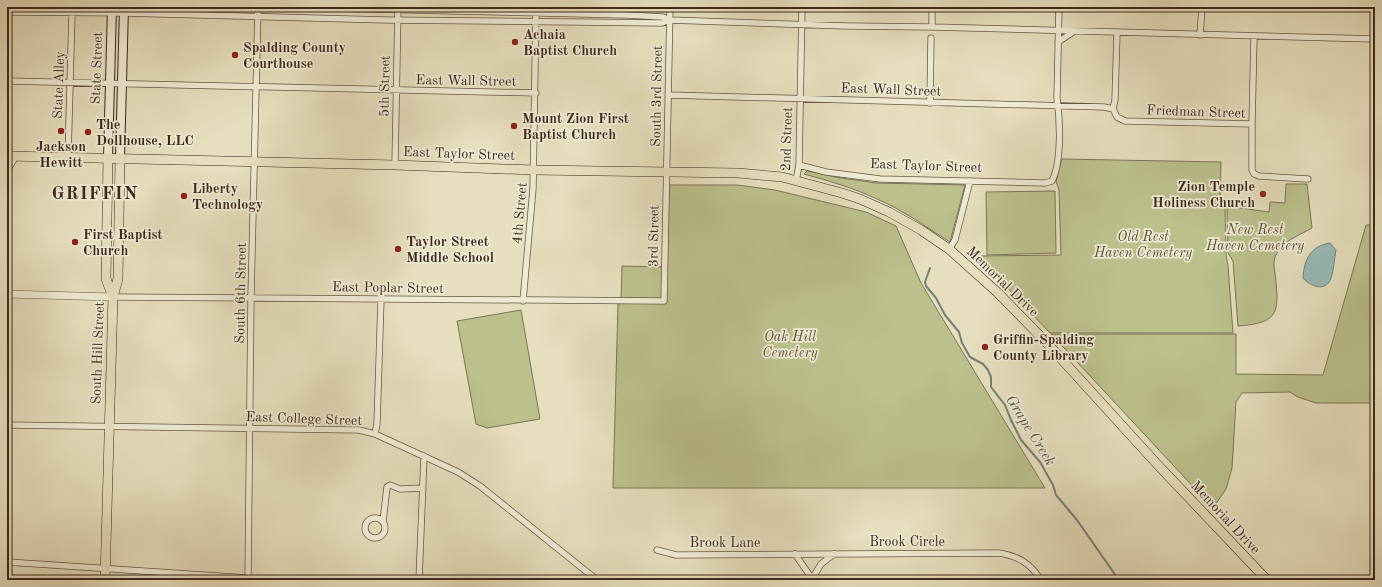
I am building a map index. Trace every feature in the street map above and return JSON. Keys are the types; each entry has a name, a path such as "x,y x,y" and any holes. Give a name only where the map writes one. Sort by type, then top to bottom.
{"main road":[{"name":"State Street","path":"112,10 106,279 113,297"},
{"name":"South Hill Street","path":"105,580 113,297 118,279 124,10"},
{"name":"East Taylor Street","path":"12,156 395,165 534,170 753,173 796,180"},
{"name":"Memorial Drive","path":"796,180 842,193 877,206 916,227 949,248 997,292 1045,341 1156,463 1267,580"}],"street":[{"name":"South 6th Street","path":"248,579 251,297 258,7"},
{"path":"282,7 536,10 663,16 669,20 802,25 1375,39"},
{"name":"South 3rd Street","path":"666,172 670,7"},
{"name":"2nd Street","path":"796,180 799,165 802,7"},
{"path":"932,7 932,27"},
{"path":"1058,105 1059,7"},
{"path":"1200,35 1202,7"},
{"name":"5th Street","path":"395,165 398,9"},
{"path":"7,12 72,13 124,10 258,17 662,24 669,20"},
{"name":"4th Street","path":"523,300 534,170 536,10"},
{"name":"State Alley","path":"68,157 72,13"},
{"path":"1058,42 1073,32"},
{"path":"1113,110 1115,100 1117,33"},
{"path":"1252,124 1254,36"},
{"path":"930,103 931,38"},
{"name":"East Wall Street","path":"7,81 536,93"},
{"name":"East Wall Street","path":"668,95 930,103 1058,105 1104,107 1113,110"},
{"name":"East Taylor Street","path":"799,165 826,172 880,179 1045,183 1052,181 1058,163 1058,105"},
{"name":"Friedman Street","path":"1113,110 1118,117 1125,121 1252,124 1252,170 1254,174 1259,176 1308,179"},
{"path":"7,168 12,156"},
{"name":"3rd Street","path":"664,300 666,172"},
{"path":"949,248 955,240 970,181"},
{"path":"7,294 113,297"},
{"name":"East Poplar Street","path":"113,297 664,300"},
{"path":"375,434 377,424 381,299"},
{"name":"East College Street","path":"7,425 360,430 375,434 458,472 480,486 597,580"},
{"path":"419,580 424,456"},
{"path":"383,522 387,487 390,485 400,488 423,488"},
{"name":"Brook Lane","path":"657,550 676,554 795,554"},
{"name":"Brook Circle","path":"795,554 999,552 1014,556 1026,564 1040,580"},
{"path":"795,554 813,580 821,564 835,553"},
{"path":"7,562 248,579"}],"green space":[{"name":"Old Rest Haven Cemetery","path":"1062,159 1221,162 1220,205 1225,206 1226,254 1233,333 1050,333 982,261 981,256 1061,255 1059,190 1056,181"},
{"path":"807,171 877,183 965,185 950,242 887,203 850,188 804,174"},
{"name":"New Rest Haven Cemetery","path":"1286,184 1307,184 1312,228 1287,242 1282,246 1275,257 1274,266 1277,297 1274,313 1270,318 1262,322 1238,326 1233,261 1228,253 1227,206 1269,212 1270,202 1285,203"},
{"name":"Oak Hill Cemetery","path":"669,185 737,185 775,190 866,212 896,226 921,283 1045,488 613,488 618,304 621,304 622,266 667,267"},
{"path":"1055,191 1056,253 987,255 986,192"},
{"path":"1366,225 1375,225 1375,403 1316,403 1298,397 1290,392 1242,393 1236,402 1232,468 1226,489 1213,508 1051,334 1236,334 1236,374 1323,375"},
{"path":"521,310 540,419 487,428 476,424 457,321"}],"water":[{"path":"1330,243 1336,250 1333,272 1329,283 1322,287 1318,287 1303,278 1305,265 1313,250"}],"waterway":[{"name":"Grape Creek","path":"930,268 925,282 926,286 936,298 945,315 959,332 962,343 970,357 983,364 988,370 991,377 991,387 1005,405 1021,440 1040,462 1053,485 1056,495 1077,520 1116,576 1122,580"}],"place":[{"name":"Achaia Baptist Church","path":"515,42"},
{"name":"Spalding County Courthouse","path":"235,55"},
{"name":"Mount Zion First Baptist Church","path":"514,126"},
{"name":"Jackson Hewitt","path":"61,131"},
{"name":"The Dollhouse, LLC","path":"88,132"},
{"name":"Zion Temple Holiness Church","path":"1263,194"},
{"name":"Liberty Technology","path":"184,196"},
{"name":"First Baptist Church","path":"75,242"},
{"name":"Taylor Street Middle School","path":"398,249"},
{"name":"Griffin-Spalding County Library","path":"985,347"}],"district":[{"name":"GRIFFIN","path":"95,193"}]}
